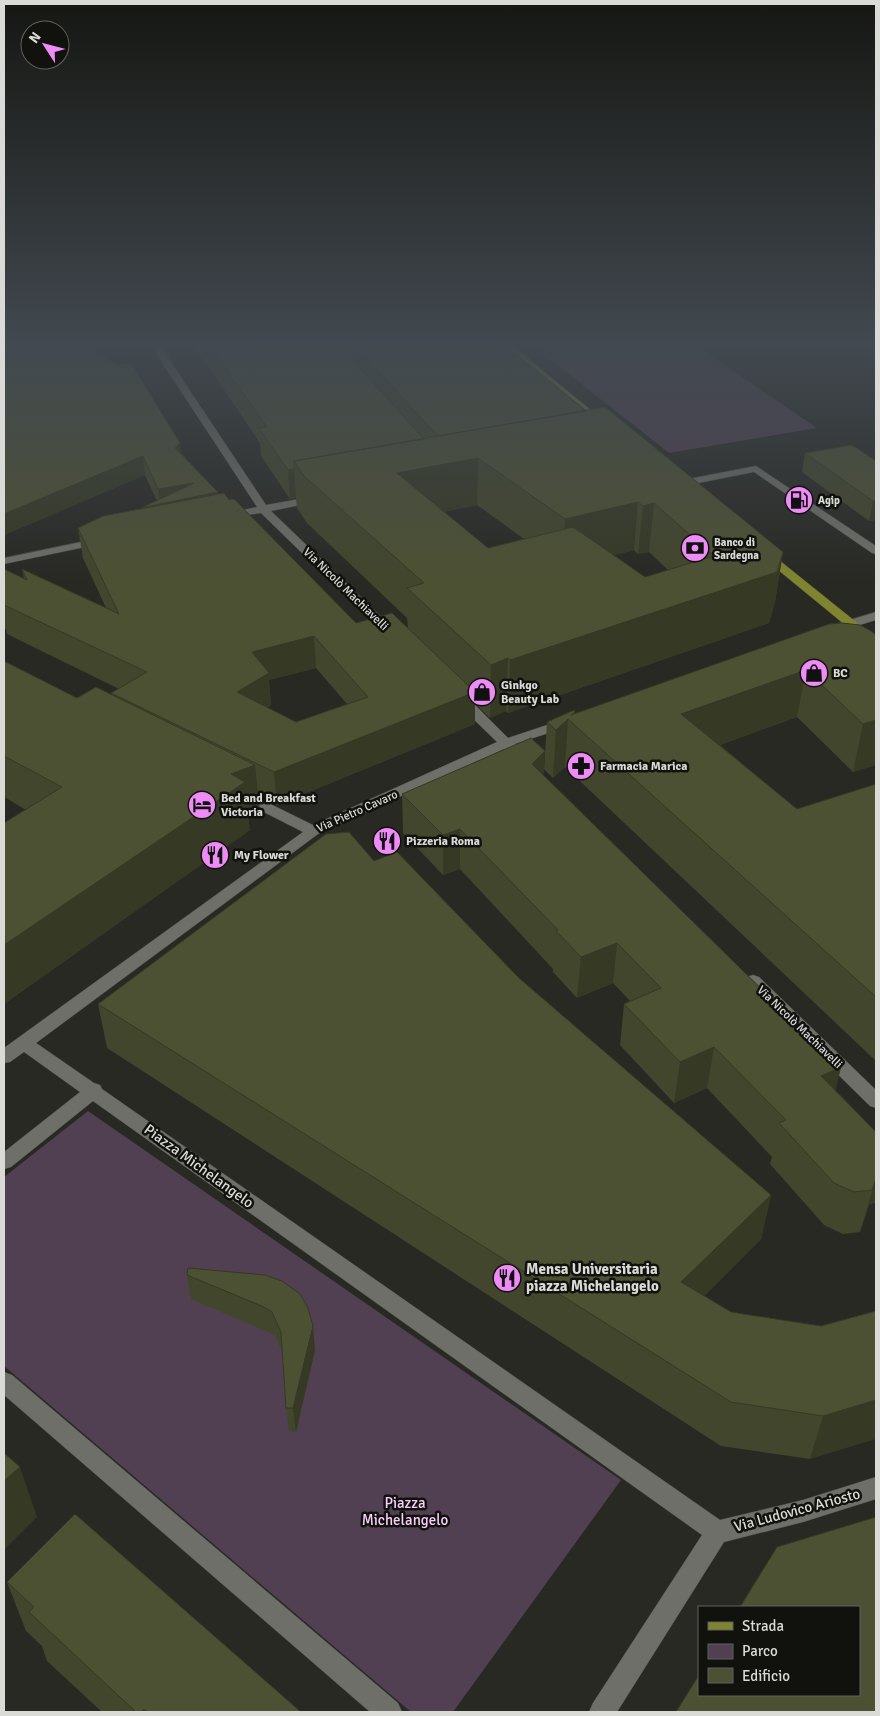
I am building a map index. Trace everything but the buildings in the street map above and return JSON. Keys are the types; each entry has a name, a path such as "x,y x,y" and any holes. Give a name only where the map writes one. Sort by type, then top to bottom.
{"main road":[{"path":"599,421 613,432"},
{"path":"753,545 876,644"}],"street":[{"name":"Via Nicolò Machiavelli","path":"204,421 262,509 397,638"},
{"path":"678,484 756,469 876,551"},
{"path":"218,518 327,497"},
{"path":"4,561 114,538"},
{"path":"822,633 876,616"},
{"path":"454,694 536,772"},
{"name":"Via Pietro Cavaro","path":"4,1057 313,831 506,743 581,717"},
{"path":"227,788 313,831"},
{"name":"Via Nicolò Machiavelli","path":"741,970 876,1100"},
{"name":"Piazza Michelangelo","path":"24,1043 94,1090 407,1314 717,1532"},
{"path":"4,1162 94,1090"},
{"path":"4,1382 389,1712"},
{"name":"Via Ludovico Ariosto","path":"717,1532 803,1511 876,1488"},
{"path":"602,1712 717,1532"}],"green space":[{"path":"629,421 807,421 817,428 669,453"},
{"name":"Piazza Michelangelo","path":"88,1111 621,1480 453,1712 411,1712 4,1366 4,1177"}],"place":[{"name":"Agip","path":"799,500"},
{"name":"Banco di Sardegna","path":"695,548"},
{"name":"BC","path":"814,673"},
{"name":"Ginkgo Beauty Lab","path":"482,692"},
{"name":"Farmacia Marica","path":"581,766"},
{"name":"Bed and Breakfast Victoria","path":"202,805"},
{"name":"Pizzeria Roma","path":"387,841"},
{"name":"My Flower","path":"215,855"},
{"name":"Mensa Universitaria piazza Michelangelo","path":"507,1278"}]}
